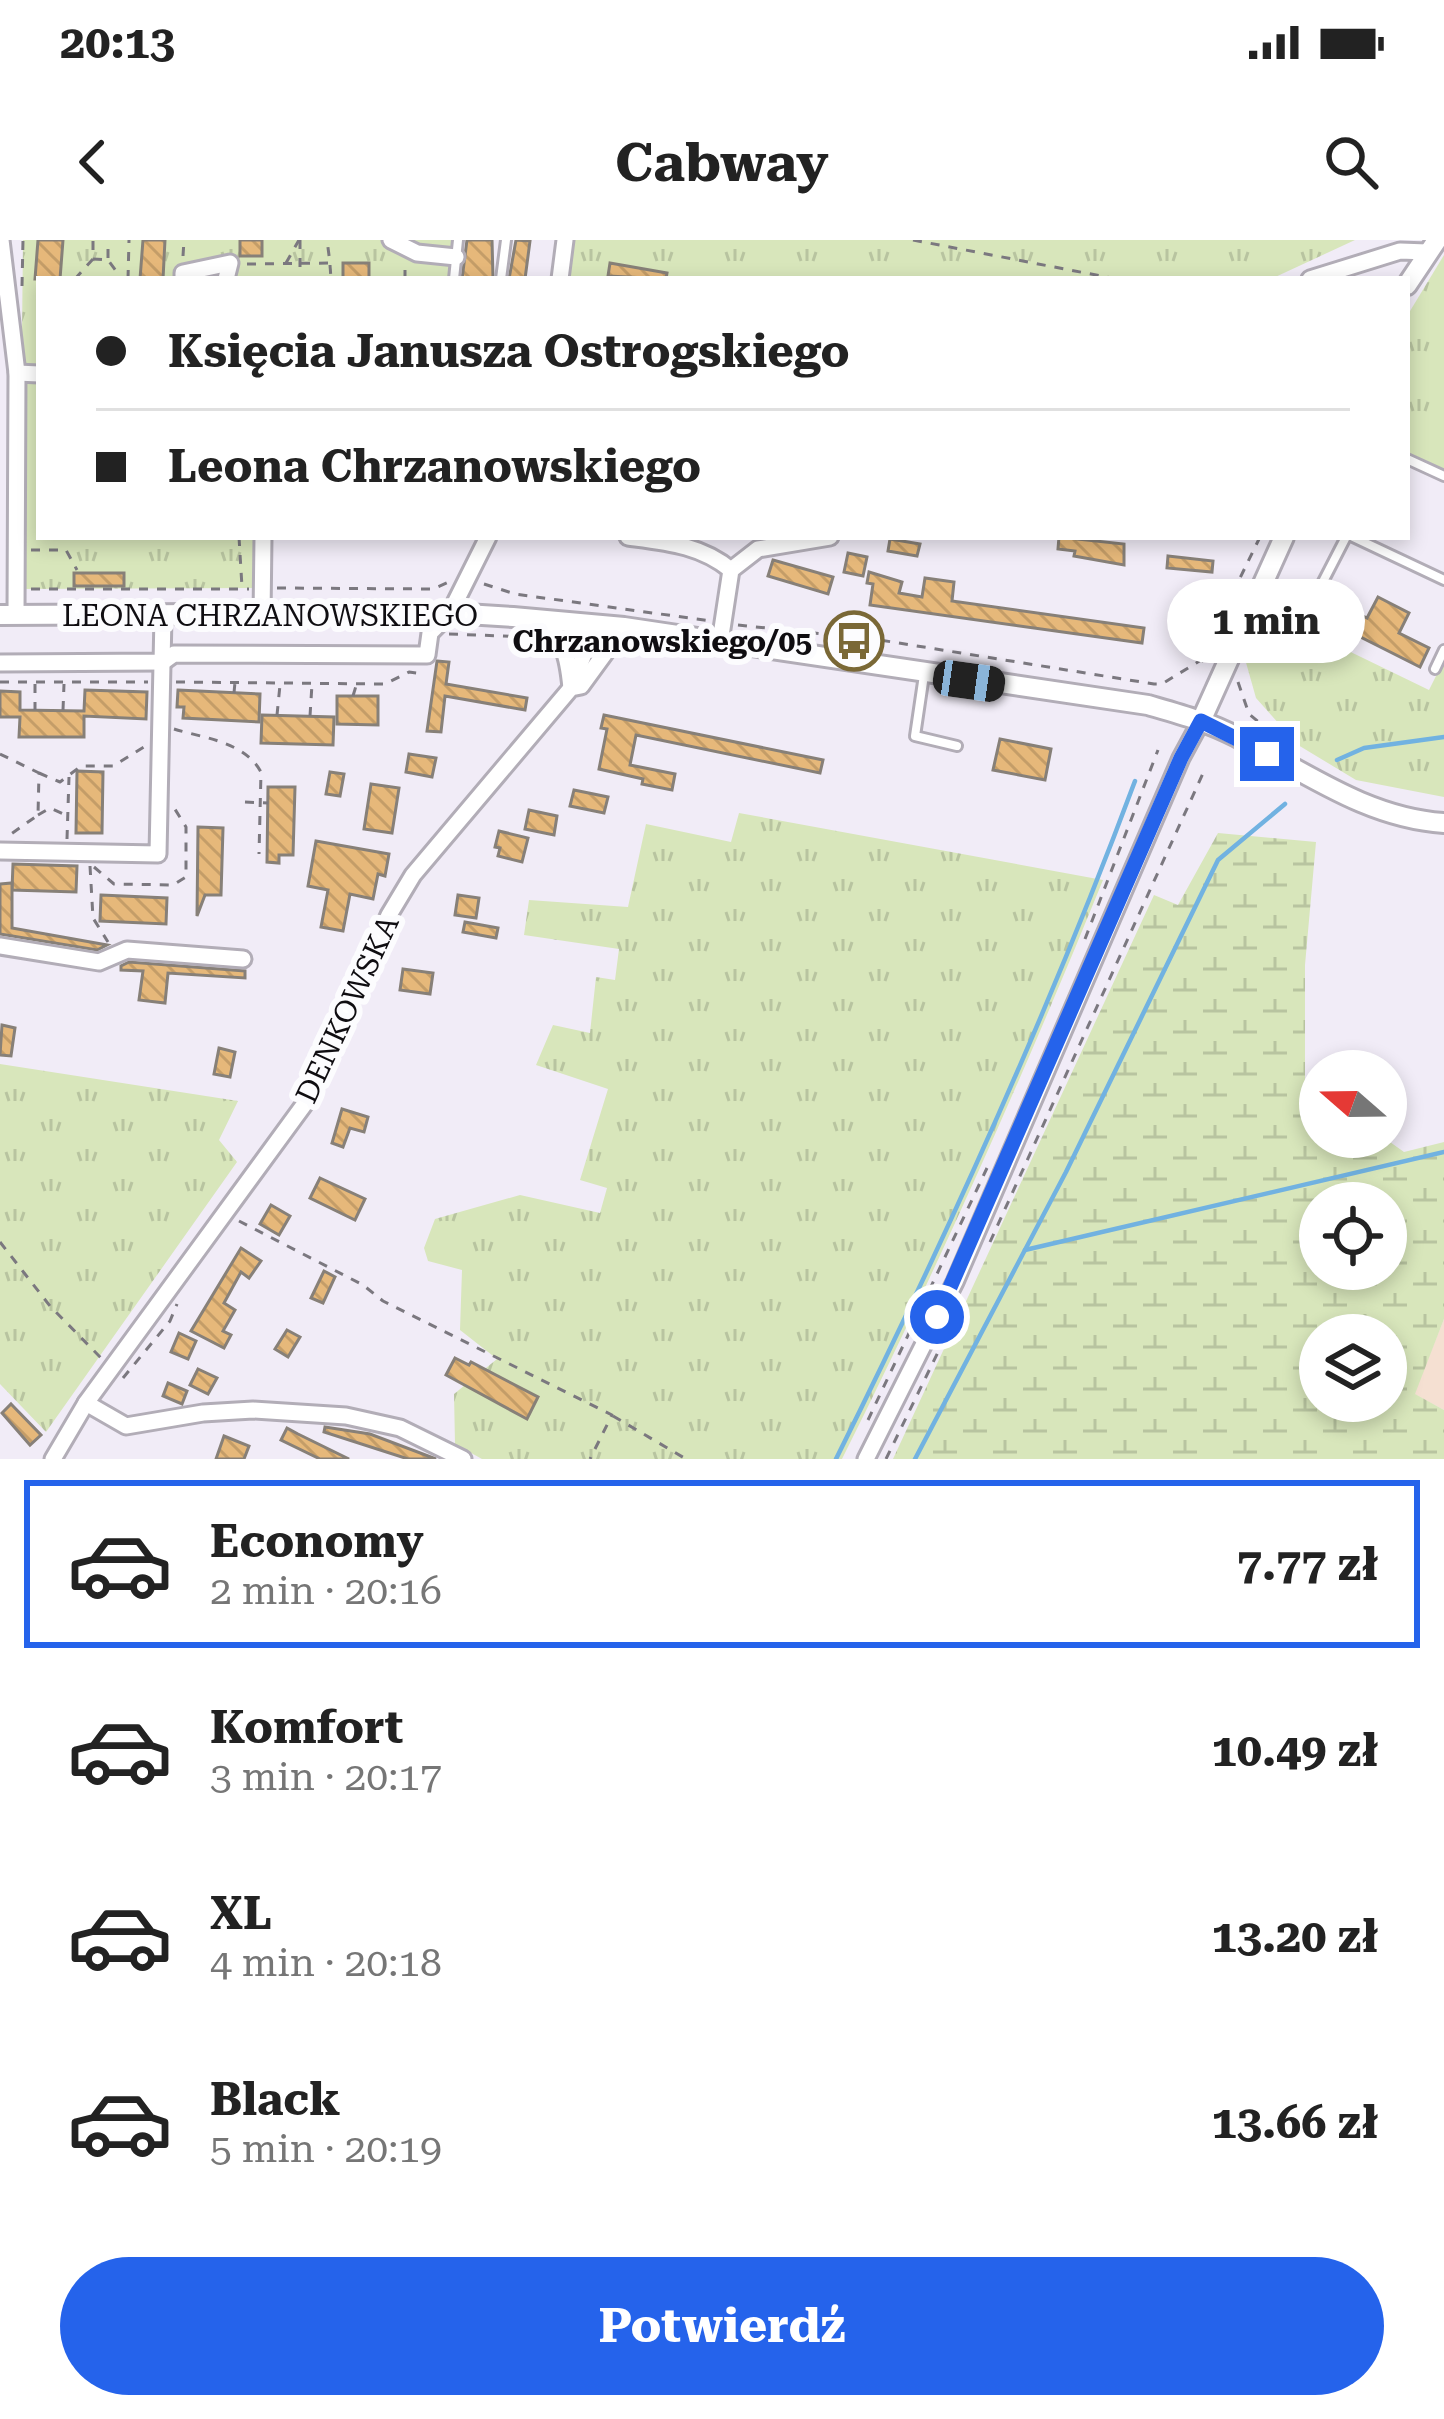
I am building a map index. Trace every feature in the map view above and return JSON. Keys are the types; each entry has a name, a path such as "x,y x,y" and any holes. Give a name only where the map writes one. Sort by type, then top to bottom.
{"street":[{"path":"1,240 17,373 8,488 18,589 8,615"},
{"path":"391,240 417,253 457,249"},
{"path":"560,276 565,240"},
{"path":"1320,276 1432,246"},
{"path":"1410,281 1432,246"},
{"path":"183,276 228,271"},
{"path":"17,373 36,374"},
{"path":"262,616 263,540"},
{"path":"0,663 163,662 174,655 428,655 430,633 450,613 486,540"},
{"path":"650,540 713,555 731,570"},
{"path":"722,633 731,570 758,549 812,540"},
{"path":"866,1459 955,1282 1181,758 1283,540"},
{"name":"LEONA CHRZANOWSKIEGO","path":"8,615 450,613 722,633 924,675 1131,702 1201,721 1358,801 1444,824"},
{"path":"0,846 67,853 158,854 163,616"},
{"path":"526,618 548,628 564,646 571,688"},
{"name":"DENKOWSKA","path":"53,1459 86,1403 307,1102 403,890 445,832 571,688 595,625"},
{"name":"DENKOWSKA","path":"571,688 581,686 624,627"},
{"path":"0,946 100,962 127,950 243,959"},
{"path":"86,1403 126,1426 253,1410 346,1416 400,1428 463,1459"}],"lane":[{"path":"501,276 506,240"},
{"path":"1410,460 1444,476"},
{"path":"1312,603 1347,540"},
{"path":"1356,540 1444,580"},
{"path":"1435,669 1444,650"},
{"path":"924,675 915,736 957,746"}],"path":[{"path":"78,276 93,259 93,240"},
{"path":"107,260 108,240"},
{"path":"125,276 129,240"},
{"path":"183,276 184,240"},
{"path":"285,264 299,240"},
{"path":"299,240 300,276"},
{"path":"327,240 331,276"},
{"path":"913,240 1101,276"},
{"path":"93,259 107,260 122,276"},
{"path":"228,271 330,263"},
{"path":"239,540 242,589"},
{"path":"18,589 408,590 466,580 514,594 722,633 880,640 1162,684 1201,660 1259,540"},
{"path":"16,550 66,550 77,570"},
{"path":"430,633 537,638"},
{"path":"1201,660 1239,682 1249,714 1288,745"},
{"path":"2,691 1,682 385,684 409,672 425,674"},
{"path":"234,693 235,680"},
{"path":"199,692 200,681"},
{"path":"35,682 35,710"},
{"path":"63,710 64,682"},
{"path":"98,682 98,690"},
{"path":"128,682 129,692"},
{"path":"310,716 312,682"},
{"path":"277,715 280,683"},
{"path":"353,696 357,684"},
{"path":"0,754 59,782 81,766 113,766 163,731 250,755 261,772 259,854"},
{"path":"1084,943 1158,749"},
{"path":"989,1244 1205,769"},
{"path":"38,815 39,773"},
{"path":"67,853 69,773"},
{"path":"245,802 268,803"},
{"path":"0,846 50,808 68,816"},
{"path":"260,833 267,835"},
{"path":"186,848 197,848"},
{"path":"90,864 93,918 111,947 110,958"},
{"path":"186,877 196,878"},
{"path":"113,895 114,884"},
{"path":"143,884 143,896"},
{"path":"861,1435 991,1159"},
{"path":"228,1213 363,1285 383,1301 611,1415 686,1459"},
{"path":"0,1242 50,1306 106,1363"},
{"path":"886,1459 960,1307"},
{"path":"590,1459 611,1415"}],"shaded area":[{"path":"1444,1319 1444,1410 1414,1394"}],"green space":[{"path":"23,240 458,240 454,276 36,276 36,540 263,540 262,588 18,589 12,335 22,334"},
{"path":"565,240 1355,240 1277,276 560,276"},
{"path":"1444,255 1444,469 1410,453 1410,311"},
{"path":"1295,625 1429,690 1444,660 1444,797 1356,780 1298,745 1256,698 1245,659"},
{"path":"739,813 1103,880 978,1172 842,1459 482,1459 455,1444 454,1394 497,1359 460,1330 462,1270 428,1261 424,1248 435,1219 520,1195 600,1213 607,1188 580,1180 608,1089 536,1065 553,1025 590,1033 596,977 615,980 619,949 524,935 529,900 628,907 646,824 731,842"},
{"path":"1218,833 1316,842 1305,965 1305,1050 1299,1050 1299,1158 1407,1158 1407,1151 1444,1142 1444,1319 1415,1394 1444,1410 1444,1459 893,1459 1154,895 1178,905"},
{"path":"0,1064 238,1101 219,1140 237,1162 46,1432 0,1384"}],"building":[{"path":"38,240 63,240 60,276 35,279"},
{"path":"143,240 165,240 163,276 140,276"},
{"path":"240,240 262,240 262,256 240,256"},
{"path":"467,240 492,240 493,276 462,276"},
{"path":"516,240 530,241 525,276 510,276"},
{"path":"343,263 369,263 369,276 343,276"},
{"path":"610,263 667,273 666,276 608,276"},
{"path":"890,540 920,544 917,556 888,551"},
{"path":"1059,540 1124,544 1124,565 1074,556 1075,551 1058,549"},
{"path":"848,553 867,557 863,576 844,572"},
{"path":"1168,556 1213,561 1212,572 1167,568"},
{"path":"773,560 833,577 828,594 768,576"},
{"path":"869,572 902,582 899,593 922,597 925,578 954,582 952,601 1144,628 1142,643 870,605 873,584 867,583"},
{"path":"74,573 124,573 124,586 74,586"},
{"path":"1378,597 1409,613 1399,633 1429,648 1420,667 1321,617 1330,600 1367,618"},
{"path":"437,661 449,662 446,684 527,698 525,710 445,696 441,732 427,731"},
{"path":"85,690 147,692 146,719 84,716 84,737 19,737 20,717 0,717 0,691 20,692 20,710 84,711"},
{"path":"178,690 260,694 259,722 183,718 184,707 177,707"},
{"path":"337,696 378,696 378,725 337,724"},
{"path":"262,715 334,717 333,745 261,743"},
{"path":"604,715 823,760 820,773 636,735 630,765 675,774 672,790 642,784 643,779 599,769 607,729 601,728"},
{"path":"1000,739 1051,749 1045,780 993,770"},
{"path":"409,754 436,758 432,777 406,772"},
{"path":"77,771 103,772 102,833 76,833"},
{"path":"330,772 344,774 340,796 326,794"},
{"path":"371,784 399,788 392,833 364,829"},
{"path":"268,787 295,787 293,855 279,855 279,863 267,862"},
{"path":"574,790 608,797 604,813 570,806"},
{"path":"529,810 557,816 554,835 525,829"},
{"path":"198,827 223,828 221,895 205,895 197,916"},
{"path":"499,831 528,838 522,862 498,856"},
{"path":"316,841 389,854 385,876 378,874 373,899 350,894 343,931 321,927 328,890 308,886"},
{"path":"13,864 77,866 76,892 12,890"},
{"path":"12,883 12,928 107,945 97,950 0,934 0,884"},
{"path":"101,895 167,898 166,924 100,921"},
{"path":"458,895 479,898 476,918 455,915"},
{"path":"465,922 498,928 496,938 463,932"},
{"path":"129,962 245,971 245,978 168,973 165,1003 139,1000 143,971 121,970"},
{"path":"403,969 433,973 430,994 400,990"},
{"path":"2,1025 15,1028 11,1056 0,1055"},
{"path":"219,1048 235,1052 230,1077 214,1074"},
{"path":"342,1109 368,1117 364,1132 350,1128 343,1147 332,1143"},
{"path":"320,1178 365,1199 355,1220 310,1198"},
{"path":"271,1205 290,1216 279,1235 260,1224"},
{"path":"241,1248 261,1261 249,1278 241,1272 224,1303 235,1310 223,1331 231,1335 224,1348 191,1331"},
{"path":"324,1271 335,1277 323,1303 311,1298"},
{"path":"287,1330 300,1337 288,1357 275,1349"},
{"path":"179,1333 196,1341 188,1359 171,1352"},
{"path":"455,1358 538,1397 527,1419 446,1375"},
{"path":"198,1369 217,1378 208,1394 190,1385"},
{"path":"168,1383 187,1391 182,1404 163,1396"},
{"path":"11,1404 41,1435 30,1445 2,1413"},
{"path":"325,1427 370,1434 436,1459 408,1459 324,1432"},
{"path":"287,1428 349,1459 320,1459 281,1440"},
{"path":"224,1436 249,1446 244,1459 216,1459"}],"waterway":[{"path":"1337,760 1364,748 1444,737"},
{"path":"836,1459 995,1124 1135,781"},
{"path":"915,1459 1066,1172 1218,860 1285,804"},
{"path":"1025,1250 1444,1152"}],"place":[{"name":"Chrzanowskiego/05","path":"854,641"}],"route":[{"path":"937,1317 1201,721 1267,754"}]}
